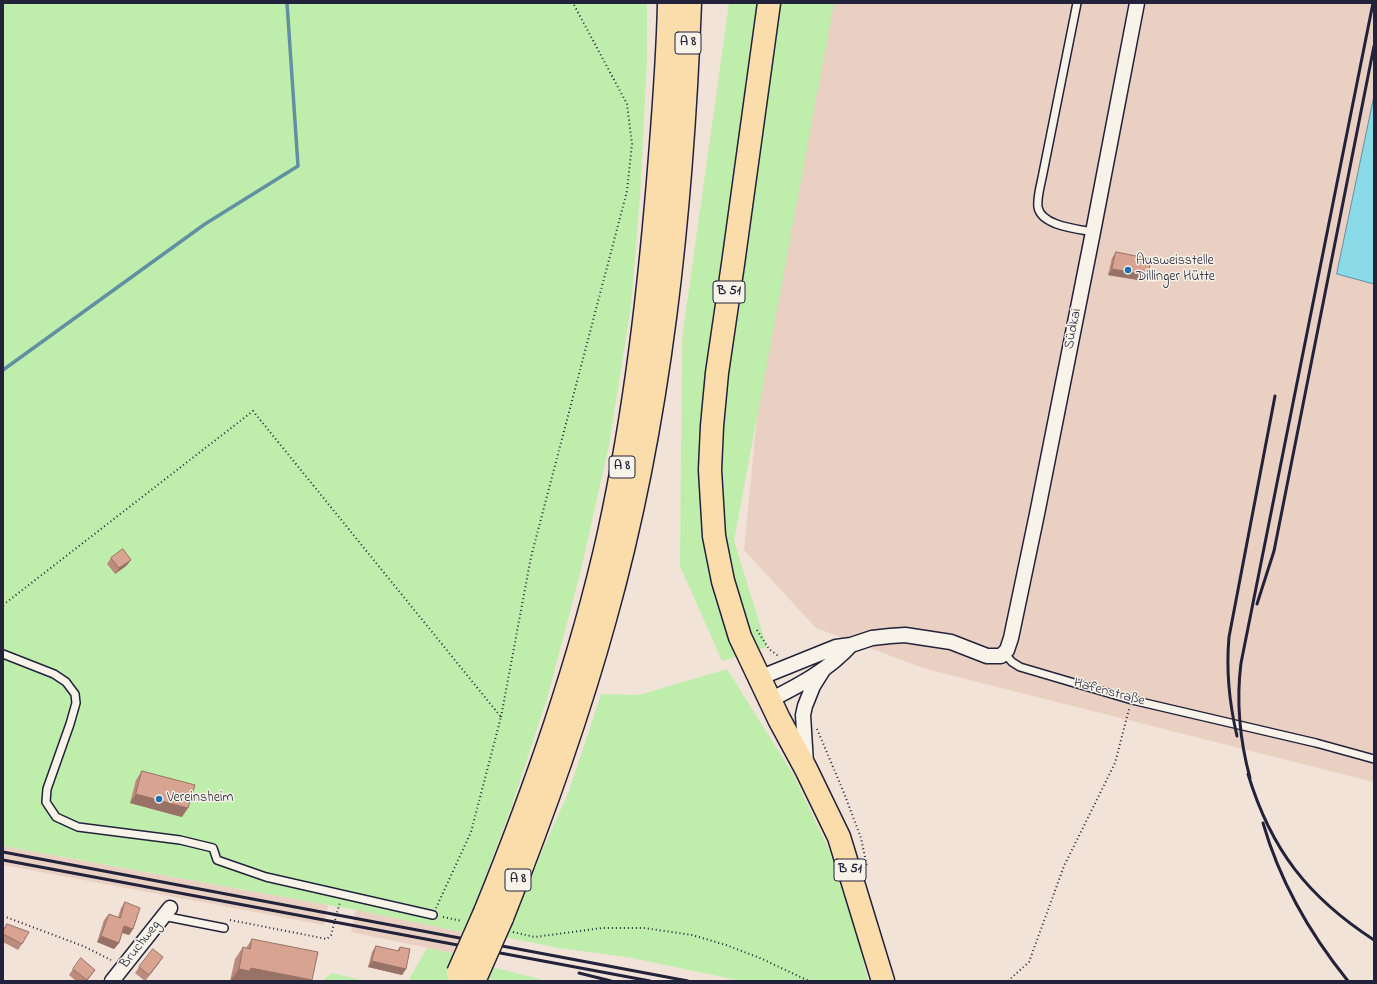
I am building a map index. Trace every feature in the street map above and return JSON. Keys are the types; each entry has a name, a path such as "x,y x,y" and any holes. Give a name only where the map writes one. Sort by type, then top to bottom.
{"main road":[{"name":"A 8","path":"498,920 519,828 568,684 589,613 607,542 625,452 641,356 649,285 661,137 669,3"},
{"name":"A 8","path":"466,979 498,920 533,841 585,689 606,618 624,546 640,471 658,362 670,270 686,83 690,3"},
{"name":"B 51","path":"769,3 717,373 710,470 714,536 723,581 740,637 844,848 883,979"}],"street":[{"name":"Südkai","path":"1005,654 1009,646 1028,561 1137,3"},
{"path":"759,678 836,647 851,645 872,638 905,635 951,642 987,656 998,657 1005,654"},
{"path":"770,700 823,670 839,658 851,645"},
{"path":"806,769 803,715 813,686 823,670"},
{"name":"Bruchweg","path":"112,981 166,912"}],"lane":[{"path":"1077,3 1042,178 1038,206 1041,213 1053,222 1064,226 1093,232"},
{"path":"3,654 54,674 66,682 75,694 76,703 70,724 47,789 46,802 56,817 78,826 180,840 213,848 217,860 266,877 433,915"},
{"name":"Hafenstraße","path":"1005,654 1012,662 1020,667 1132,700 1374,758"},
{"path":"166,912 224,928"}],"path":[{"path":"462,921 433,915 471,832 501,717 531,557 628,192 632,144 627,104 573,3"},
{"path":"3,605 253,411 501,717"},
{"path":"755,626 769,649 777,654 783,668"},
{"path":"1008,981 1029,962 1064,866 1115,763 1132,700"},
{"path":"817,728 862,838 868,868"},
{"path":"224,928 226,923 230,920 327,939 331,935 342,894"},
{"path":"3,916 83,946 123,966"},
{"path":"498,920 535,937 602,928 644,928 692,935 726,945 760,958 809,981"}],"shaded area":[{"path":"826,3 1374,3 1374,782 926,669 816,628 744,550 771,273"},
{"path":"3,846 328,905 324,925 3,865"},
{"path":"356,910 462,932 457,954 351,932"}],"green space":[{"path":"3,3 647,3 647,60 640,197 631,306 609,445 580,574 547,699 510,811 470,919 462,932 356,910 3,846"},
{"path":"729,3 834,3 734,541 767,647 722,661 680,566 682,339"},
{"path":"727,669 793,774 844,881 868,981 742,981 627,957 559,948 504,937 569,791 601,694 639,695"},
{"path":"427,948 457,954 479,981 408,981"},
{"path":"492,967 547,981 486,981"},
{"path":"333,973 365,981 324,981 325,978"}],"water":[{"path":"1374,96 1374,284 1337,274"}],"building":[{"path":"1116,252 1151,259 1148,275 1112,269"},
{"path":"123,549 131,560 119,568 111,558"},
{"path":"142,771 195,785 188,808 136,794"},
{"path":"125,902 140,908 133,929 124,926 119,943 101,936 109,914 120,918"},
{"path":"7,924 29,932 22,944 3,934"},
{"path":"252,939 318,952 312,980 251,968 250,971 239,969 243,947 250,949"},
{"path":"376,946 399,951 400,947 410,949 406,969 372,961"},
{"path":"153,949 163,957 149,975 139,967"},
{"path":"81,958 95,970 87,980 73,969"}],"waterway":[{"path":"3,370 205,224 298,166 287,3"}],"railway":[{"path":"1250,778 1241,736 1239,707 1241,663 1373,3"},
{"path":"1257,604 1274,551 1374,46"},
{"path":"1237,736 1229,686 1229,637 1275,396"},
{"path":"1248,774 1257,801 1268,826 1281,849 1295,869 1311,889 1330,907 1374,940"},
{"path":"1263,823 1287,887 1321,945 1348,981"},
{"path":"3,852 688,981"},
{"path":"3,860 650,981"},
{"path":"579,973 611,981"}],"place":[{"name":"Ausweisstelle Dillinger Hütte","path":"1128,270"},
{"name":"Vereinsheim","path":"159,799"}]}
